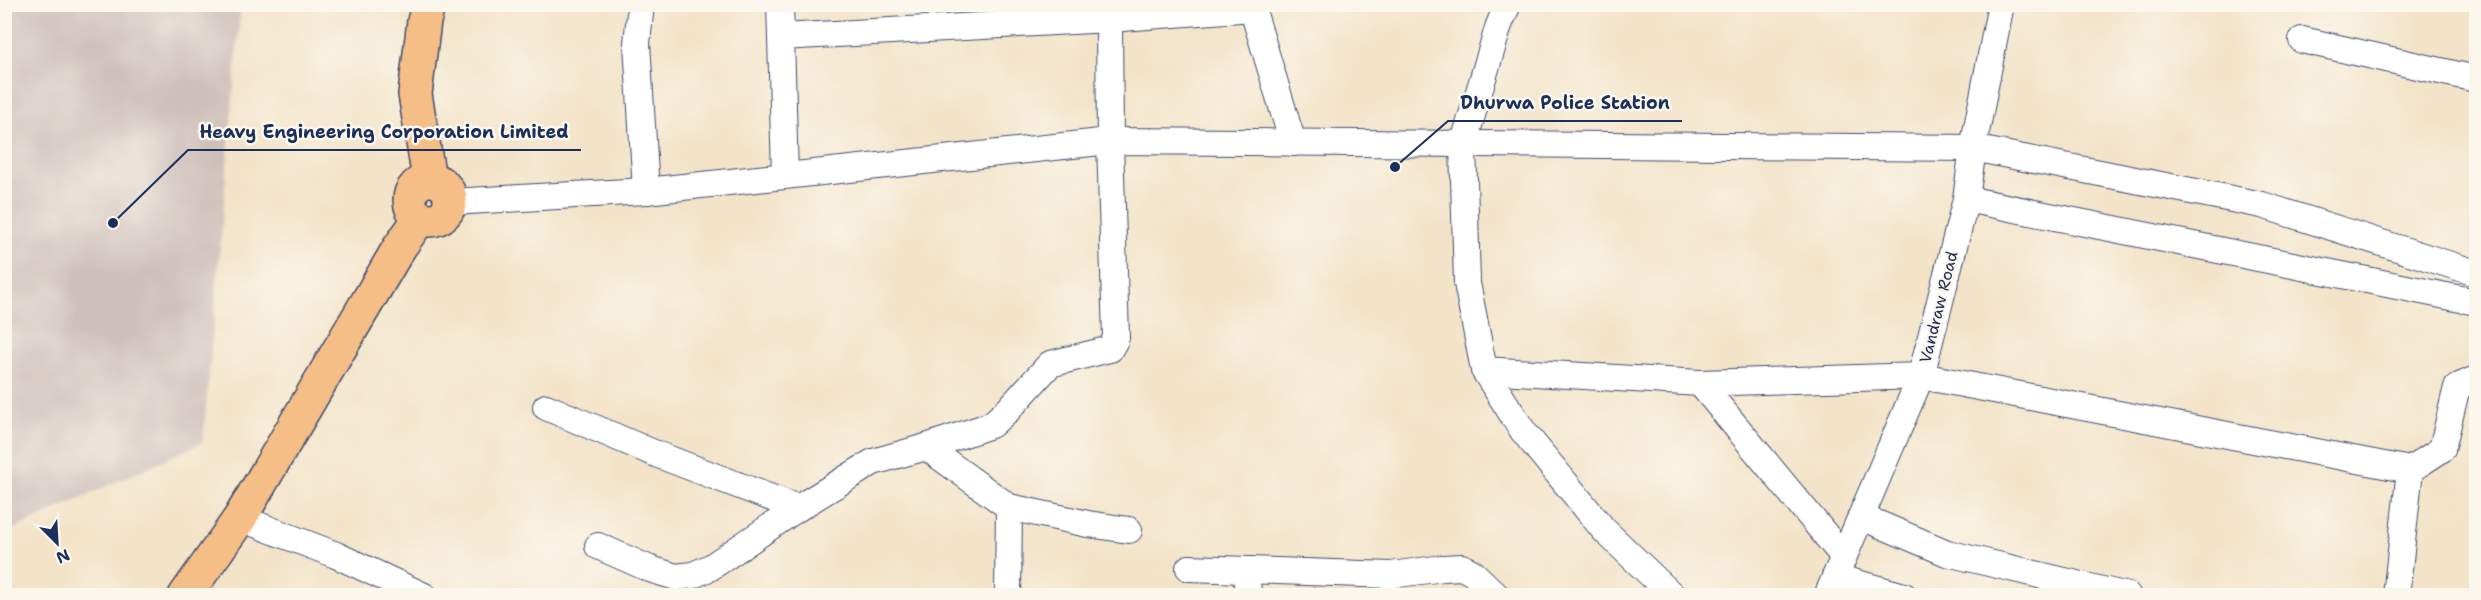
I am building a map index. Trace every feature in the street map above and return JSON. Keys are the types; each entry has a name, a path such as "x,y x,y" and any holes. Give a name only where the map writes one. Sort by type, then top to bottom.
{"main road":[{"path":"429,4 424,21 415,94 440,191"},
{"path":"185,596 240,518 399,248 420,218 411,208 410,195 416,184 440,191"}],"street":[{"path":"641,4 637,43 646,191"},
{"path":"780,4 785,175"},
{"path":"1508,4 1499,25 1463,145 1467,283 1484,370 1523,431 1604,530 1673,596"},
{"name":"Vandraw Road","path":"1835,576 1921,376 1966,199 1973,148 2001,4"},
{"path":"781,37 1109,19 1252,6 1293,143"},
{"path":"598,546 650,569 676,577 693,575 711,567 798,508 873,462 991,425 1050,364 1103,353 1115,343 1109,19"},
{"path":"2302,40 2476,79"},
{"path":"440,191 646,191 1110,141 1973,148 2262,205 2476,273"},
{"path":"1966,199 2476,302"},
{"path":"1484,370 1700,383 1921,376 2410,470 2442,449 2457,387 2476,379"},
{"path":"1700,383 1835,576 1904,596"},
{"path":"546,407 656,454 798,508"},
{"path":"926,447 1009,507 1088,524 1129,530"},
{"path":"2396,596 2410,470"},
{"path":"1008,596 1009,507"},
{"path":"1862,517 1947,553 2128,596"},
{"path":"240,518 336,555 424,596"},
{"path":"1189,568 1247,584 1391,575 1462,567 1473,573 1497,596"}],"shaded area":[{"path":"4,5 241,5 203,442 5,533"}],"place":[{"name":"Dhurwa Police Station","path":"1395,167"},
{"name":"Heavy Engineering Corporation Limited","path":"113,223"}]}
